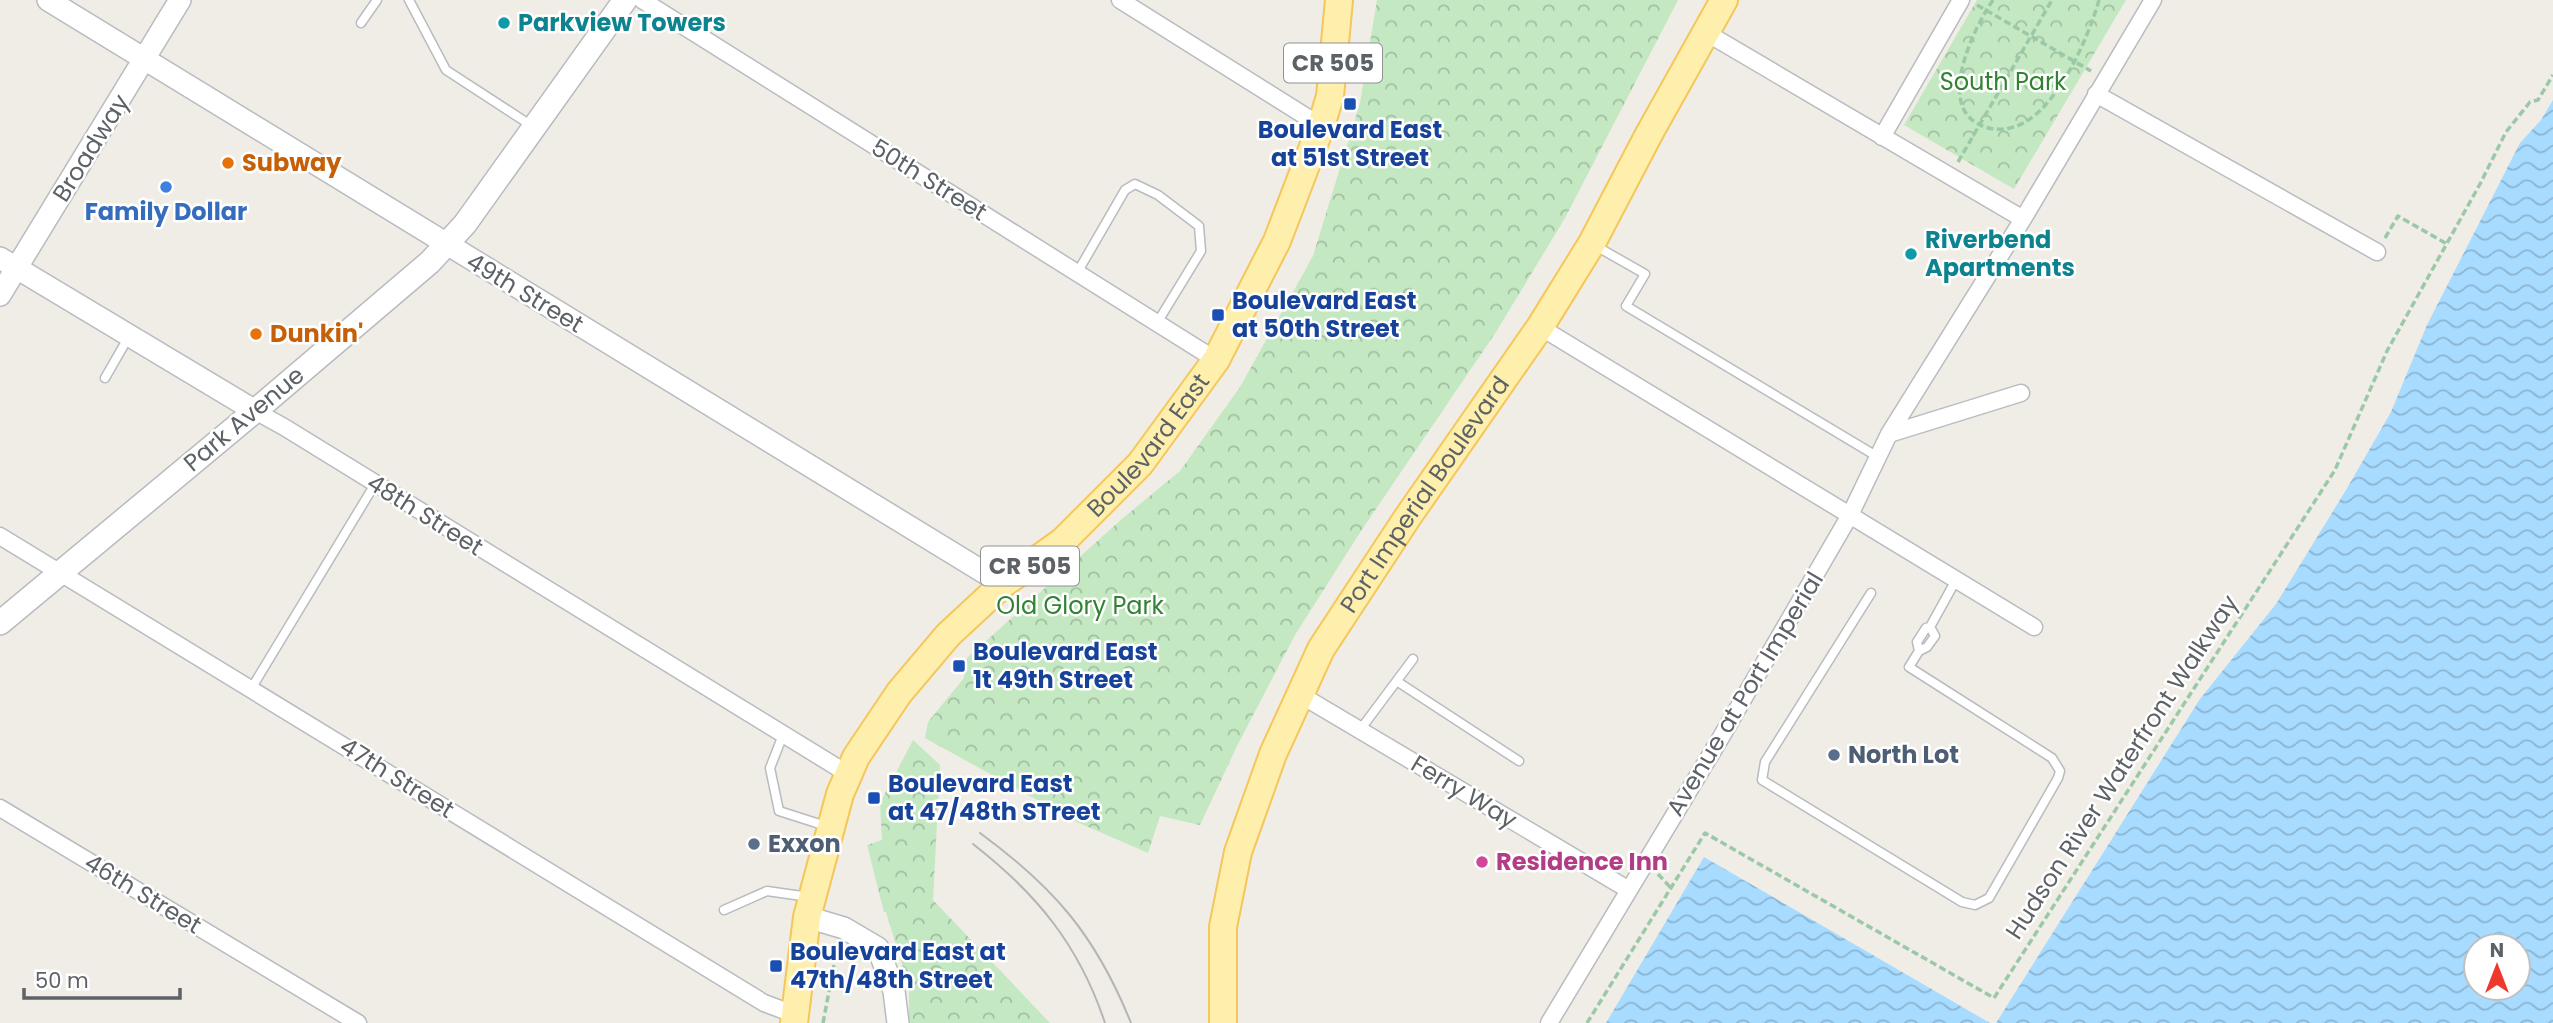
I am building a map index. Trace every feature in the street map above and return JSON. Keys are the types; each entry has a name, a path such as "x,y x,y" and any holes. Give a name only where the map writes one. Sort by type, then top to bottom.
{"main road":[{"name":"Park Avenue","path":"0,623 430,261 466,224 625,0"},
{"name":"Boulevard East","path":"795,1019 810,907 831,827 856,757 899,693 948,635 1003,584 1063,541 1140,464 1216,360 1277,241 1321,126 1330,96 1339,0"},
{"name":"Port Imperial Boulevard","path":"1223,1023 1223,927 1238,852 1273,754 1321,649 1540,327 1592,243 1724,0"}],"street":[{"name":"49th Street","path":"48,0 1003,584"},
{"name":"Broadway","path":"0,295 8,263 145,59 180,0"},
{"name":"50th Street","path":"642,0 1216,360"},
{"path":"1120,0 1321,126"},
{"path":"1882,137 1961,0"},
{"name":"Avenue at Port Imperial","path":"1549,1023 1850,515 1889,434 2023,219 2153,0"},
{"path":"1706,32 2023,219"},
{"path":"2096,94 2377,252"},
{"name":"48th Street","path":"8,263 848,774"},
{"path":"1540,327 2035,627"},
{"path":"1889,434 2021,393"},
{"name":"47th Street","path":"0,536 764,1003 795,1019"},
{"name":"Ferry Way","path":"1299,694 1629,890"},
{"name":"46th Street","path":"0,808 358,1023"},
{"path":"810,907 878,948 894,991 898,1023"}],"lane":[{"path":"361,23 377,0"},
{"path":"409,0 446,70 534,127"},
{"path":"1077,273 1125,190 1135,184 1158,195 1199,226 1202,251 1157,323"},
{"path":"1592,243 1645,274 1626,306 1878,457"},
{"path":"105,378 130,336"},
{"path":"251,689 375,484"},
{"path":"1871,593 1765,762 1762,780 1962,902 1975,905 1989,898 2059,778 2060,771 2052,758 1909,667 1919,651 1917,642 1926,628 1930,627 1956,580"},
{"path":"1360,730 1413,659"},
{"path":"1398,682 1519,761"},
{"path":"783,735 770,768 779,811 831,827"},
{"path":"724,910 767,891 810,907"}],"path":[{"path":"1969,0 2105,79"},
{"path":"1993,0 1970,41 1960,78 1962,107 1971,120 1991,130 2012,128 2036,115 2057,90 2094,19 2099,0"},
{"path":"1950,176 2052,0"},
{"name":"Hudson River Waterfront Walkway","path":"1587,1023 1705,833 1994,998 2335,470 2387,351 2506,132 2530,102 2538,100 2553,75"},
{"path":"2377,252 2398,216 2447,244"},
{"path":"823,1023 834,965"}],"green space":[{"name":"Old Glory Park","path":"1377,0 1678,0 1565,218 1496,332 1361,531 1295,635 1237,746 1200,825 1160,816 1148,853 1079,823 925,738 928,722 964,678 967,658 1123,518 1180,471 1240,387 1313,256 1360,103"},
{"name":"South Park","path":"1977,0 2126,0 2014,189 1904,125"},
{"path":"913,740 940,765 933,900 1050,1023 909,1023 909,987 884,912 867,845 882,840 880,803"}],"water":[{"path":"2553,100 2553,1023 1996,1023 2200,699 2276,604 2346,490 2391,412 2427,325 2520,143 2541,120"},
{"path":"1704,857 1990,1023 1606,1023"}],"tram line":[{"path":"980,833 1007,853 1052,894 1070,916 1103,964 1131,1023"},
{"path":"973,844 1017,882 1053,923 1082,969 1105,1023"}],"place":[{"name":"Parkview Towers","path":"504,23"},
{"name":"Boulevard East at 51st Street","path":"1350,104"},
{"name":"Subway","path":"228,163"},
{"name":"Family Dollar","path":"166,187"},
{"name":"Riverbend Apartments","path":"1911,254"},
{"name":"Boulevard East at 50th Street","path":"1218,315"},
{"name":"Dunkin'","path":"256,334"},
{"name":"Boulevard East 1t 49th Street","path":"959,666"},
{"name":"North Lot","path":"1834,755"},
{"name":"Boulevard East at 47/48th STreet","path":"874,798"},
{"name":"Exxon","path":"754,844"},
{"name":"Residence Inn","path":"1482,862"},
{"name":"Boulevard East at 47th/48th Street","path":"776,966"}]}
